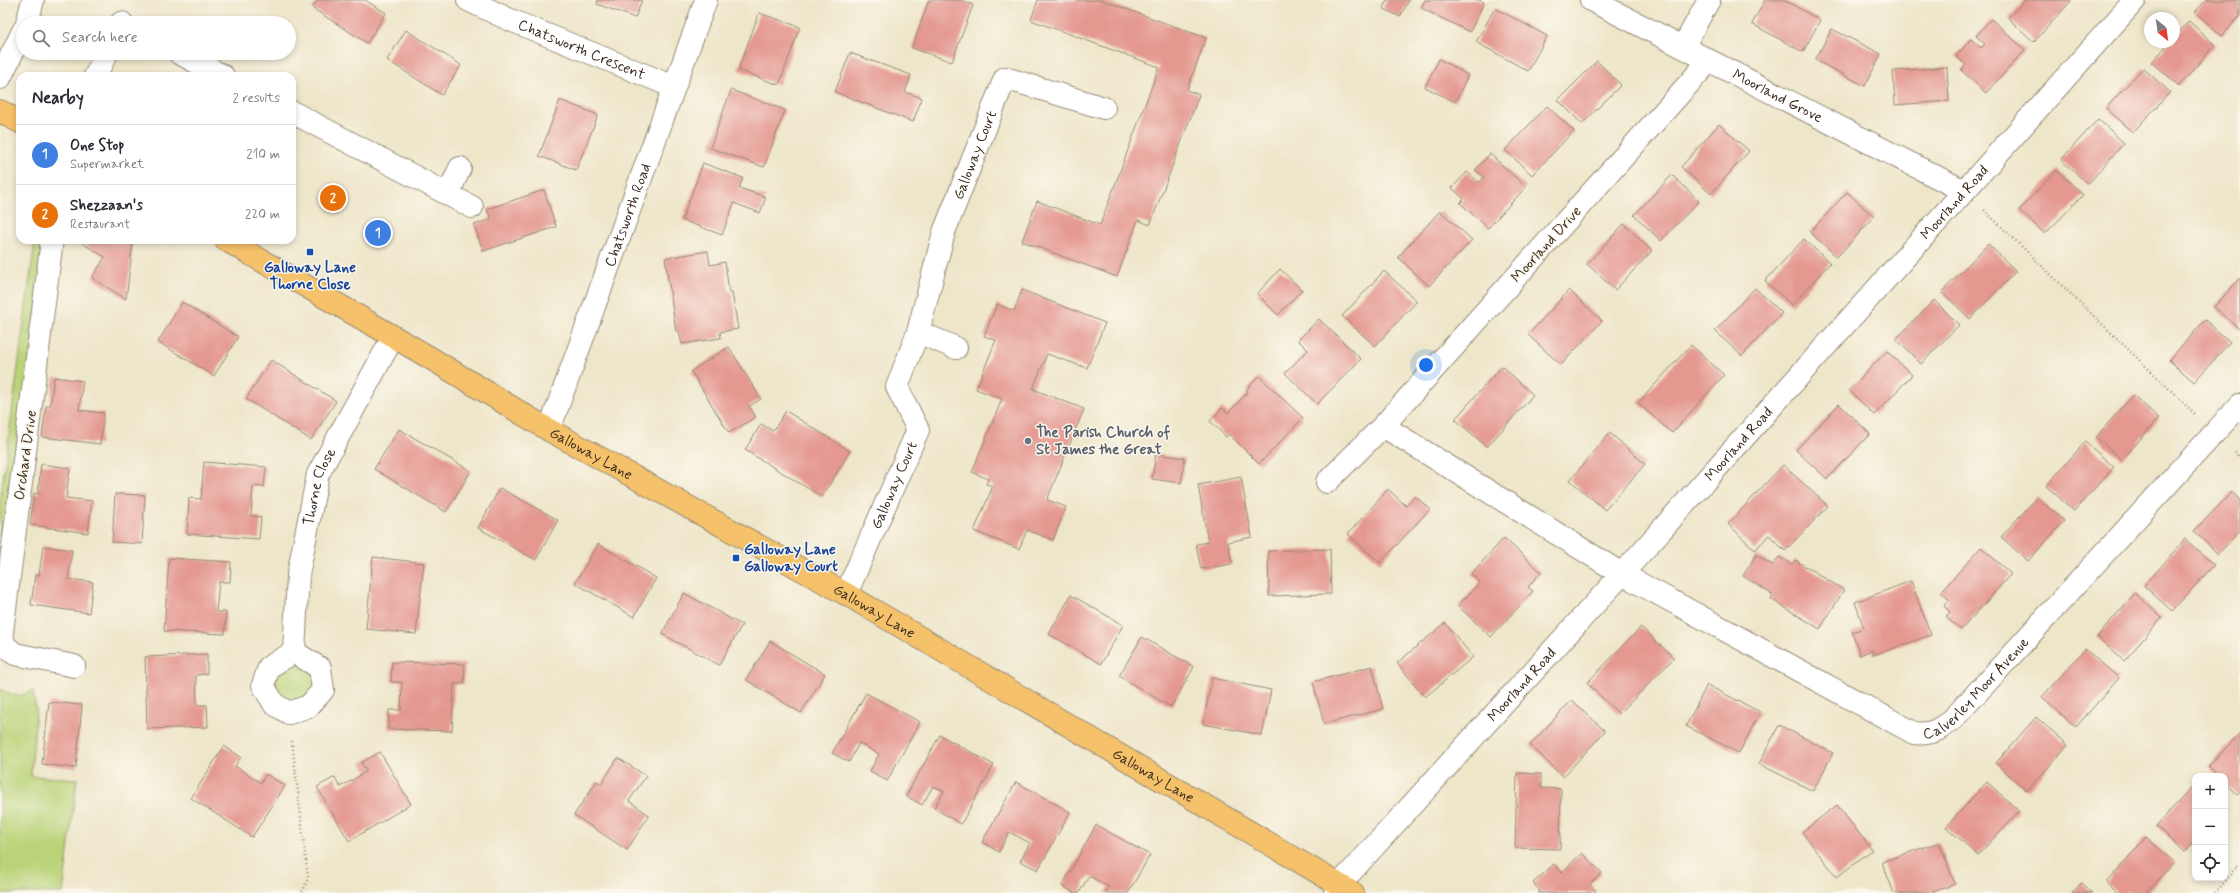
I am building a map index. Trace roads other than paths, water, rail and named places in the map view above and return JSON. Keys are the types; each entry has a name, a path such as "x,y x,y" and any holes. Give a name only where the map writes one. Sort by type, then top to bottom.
{"main road":[{"path":"0,111 16,120"},
{"name":"Galloway Lane","path":"233,244 549,430 846,594 1342,890"}],"street":[{"path":"29,16 33,0"},
{"name":"Chatsworth Crescent","path":"468,0 508,19 674,87"},
{"name":"Chatsworth Road","path":"549,430 706,0"},
{"name":"Moorland Grove","path":"1591,0 1964,191"},
{"path":"1683,47 1709,0"},
{"name":"Moorland Road","path":"1342,890 2135,0"},
{"path":"0,78 16,45"},
{"path":"97,72 103,60"},
{"path":"192,60 215,72"},
{"name":"Moorland Drive","path":"1327,482 1383,426 1709,61"},
{"name":"Galloway Court","path":"846,594 918,430 897,387 918,332 944,232 1005,78 1104,108"},
{"path":"296,114 472,207"},
{"path":"448,194 460,168"},
{"name":"Orchard Drive","path":"51,244 2,632 4,645 15,654 74,666"},
{"path":"918,332 956,348"},
{"name":"Thorne Close","path":"294,652 298,575 318,474 393,337"},
{"name":"Calverley Moor Avenue","path":"1622,574 1914,733 1927,734 1941,728 1953,719 2240,405"},
{"path":"1383,426 1622,574"},
{"path":"294,652 320,668 323,690 309,706 289,713 274,704 263,685 269,667 294,652"}],"place":[{"name":"Shezzaan's","path":"333,198"},
{"name":"One Stop","path":"378,233"},
{"name":"Galloway Lane Thorne Close","path":"310,252"},
{"name":"The Parish Church of St James the Great","path":"1028,441"},
{"name":"Galloway Lane Galloway Court","path":"736,558"}]}
